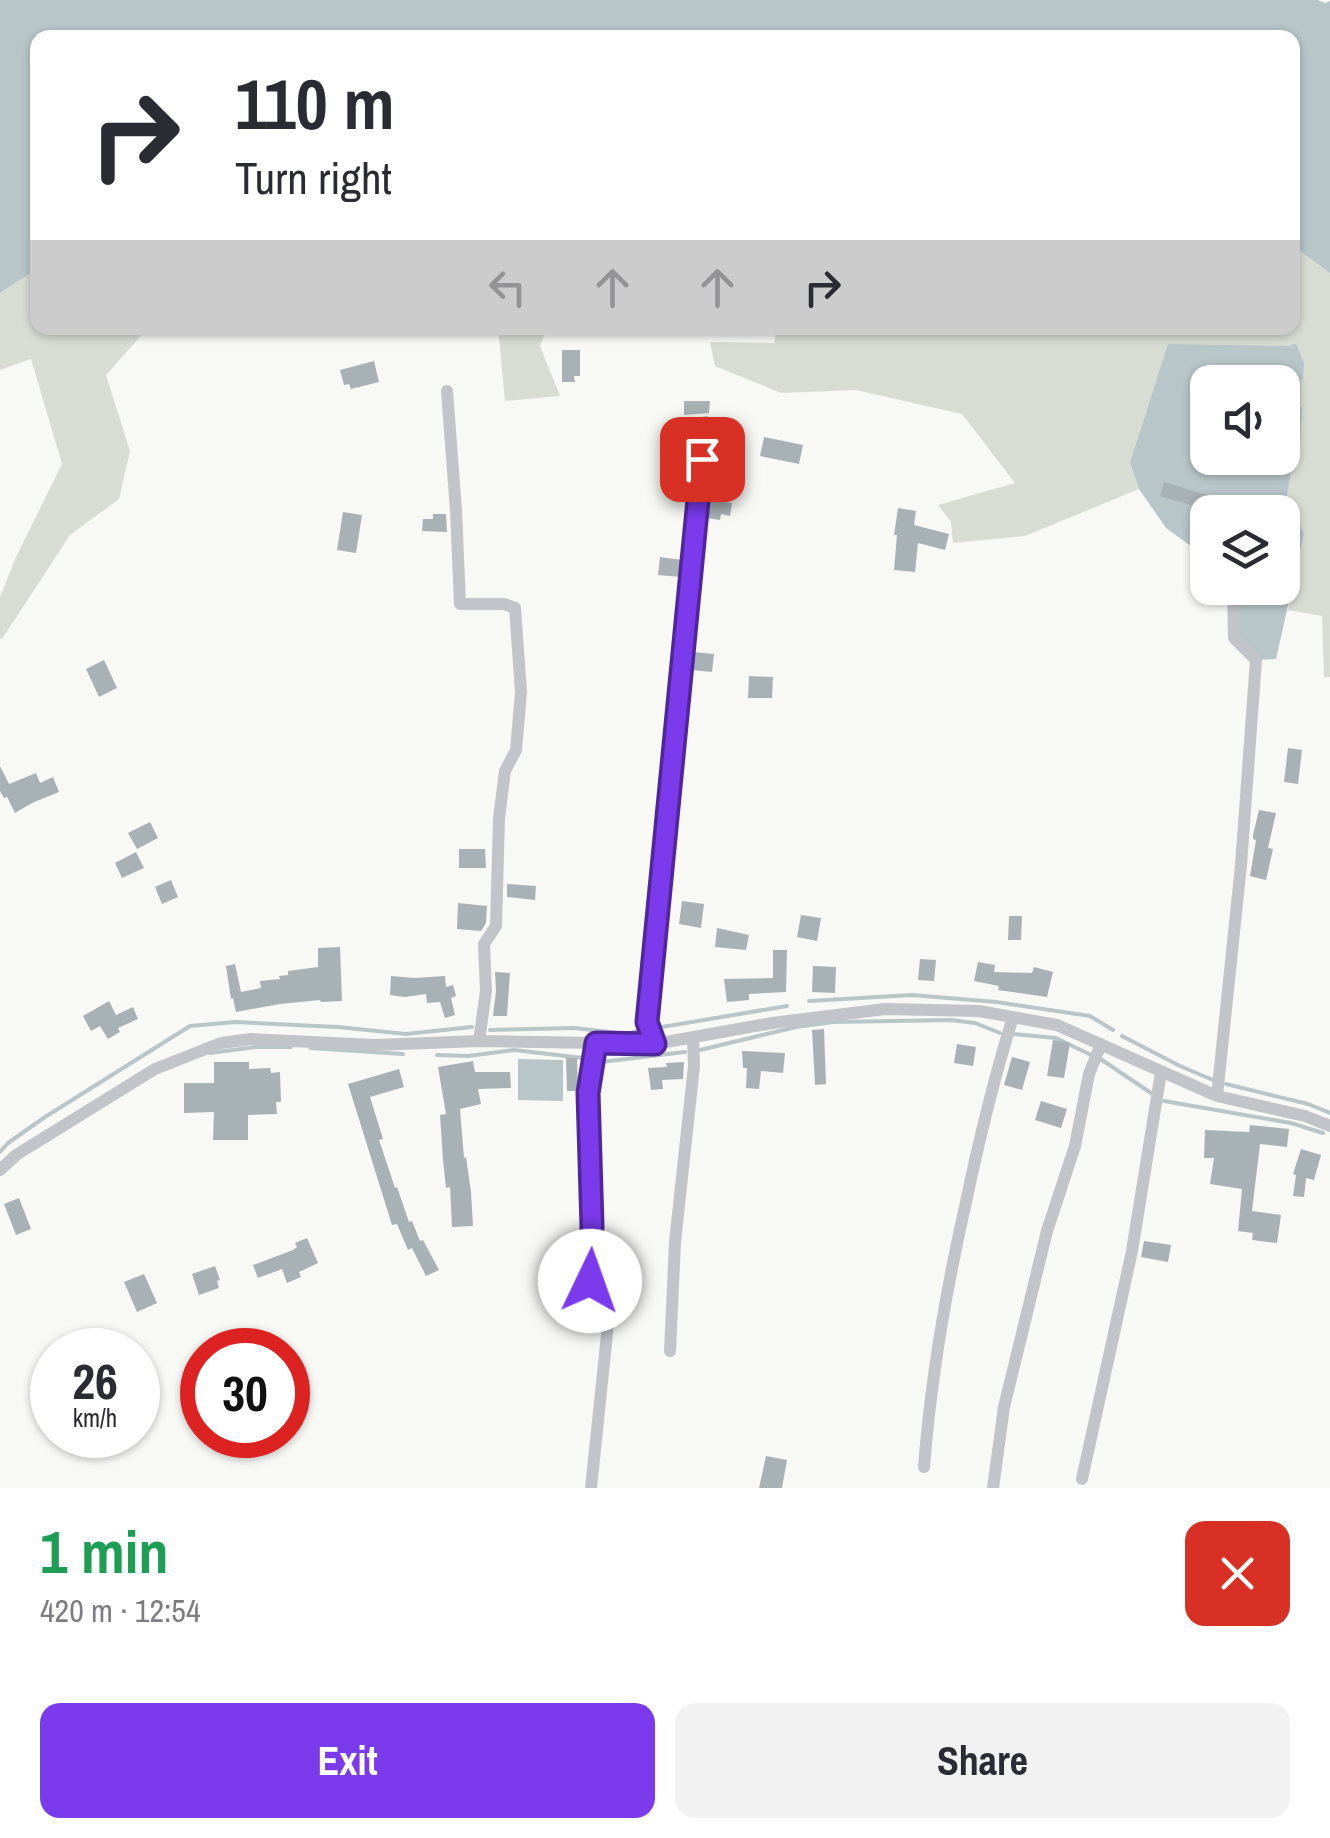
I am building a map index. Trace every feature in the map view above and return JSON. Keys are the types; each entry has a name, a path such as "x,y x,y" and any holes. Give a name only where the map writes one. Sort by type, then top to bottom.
{"street":[{"path":"447,391 460,604 504,604 515,608 521,692 516,750 505,771 499,818 496,926 484,944 486,991 479,1042"},
{"path":"655,1044 647,1022 706,422"},
{"path":"1217,1096 1241,865 1256,660 1234,638 1233,605"},
{"path":"0,1170 16,1155 155,1069 222,1043 252,1039 374,1045 655,1044 772,1023 886,1009 979,1010 1057,1025 1217,1096 1305,1116 1330,1126"},
{"path":"924,1466 944,1301 997,1070 1013,1017"},
{"path":"670,1351 675,1242 694,1066 692,1038"},
{"path":"591,1488 609,1315 604,1299 590,1281 588,1093 596,1043"},
{"path":"993,1488 1004,1407 1100,1044"},
{"path":"1082,1479 1132,1251 1161,1072"}],"shaded area":[{"path":"0,0 1330,1 1330,273 1300,251 1300,30 30,30 30,274 0,293"},
{"path":"1300,251 1330,273 1330,677 1324,677 1322,616 1288,610 1289,605 1300,605 1304,534 1300,525 1300,495 1287,495 1289,475 1300,475 1302,364 1221,346 1206,365 1190,365 1190,386 1130,463 1139,489 1025,536 953,543 951,522 938,505 1015,483 962,414 856,390 781,393 715,366 710,342 774,343 776,335 1300,335"},
{"path":"30,274 30,335 142,335 106,375 130,451 119,499 70,535 2,639 0,597 62,464 31,359 0,370 0,293"},
{"path":"499,335 544,335 540,346 560,396 505,401"},
{"path":"1168,344 1295,346 1302,364 1300,409 1300,365 1190,365 1190,475 1290,475 1287,495 1190,495 1190,546 1166,528 1139,489 1130,463"},
{"path":"1233,605 1288,605 1276,659 1256,660 1234,638"},
{"path":"518,1059 563,1060 563,1101 518,1100"}],"building":[{"path":"562,350 580,350 580,376 574,376 575,382 562,382"},
{"path":"374,361 379,382 351,389 349,384 344,385 340,370"},
{"path":"684,401 710,401 709,413 684,415"},
{"path":"764,437 803,445 799,464 760,456"},
{"path":"1164,482 1207,495 1190,495 1190,505 1160,496"},
{"path":"708,500 732,503 730,516 721,514 720,520 707,518"},
{"path":"898,508 916,511 914,525 949,534 945,550 918,543 915,572 894,570"},
{"path":"343,512 362,515 356,553 337,550"},
{"path":"433,514 446,514 447,532 422,531 423,519 433,519"},
{"path":"660,557 682,560 681,577 658,575"},
{"path":"693,652 714,654 712,672 692,670"},
{"path":"104,660 117,688 99,697 86,669"},
{"path":"749,676 773,677 772,698 748,698"},
{"path":"1288,748 1302,750 1298,784 1284,782"},
{"path":"0,766 9,784 36,773 40,783 53,777 59,792 15,813 0,791"},
{"path":"1259,810 1276,813 1266,880 1250,876"},
{"path":"150,822 158,838 137,849 128,833"},
{"path":"459,849 485,849 486,868 459,868"},
{"path":"136,852 144,868 122,878 115,863"},
{"path":"171,880 178,897 162,904 155,887"},
{"path":"507,884 536,886 535,900 507,897"},
{"path":"682,901 704,904 701,928 679,924"},
{"path":"458,903 487,906 481,931 457,929"},
{"path":"801,915 821,918 817,941 797,937"},
{"path":"1009,916 1022,916 1021,940 1008,940"},
{"path":"717,928 749,935 746,950 715,947"},
{"path":"340,947 342,1001 280,1004 236,1012 226,966 235,964 241,992 261,988 260,981 280,979 288,971 318,967 318,948"},
{"path":"773,950 787,950 786,992 749,994 749,1000 727,1002 724,979 773,978"},
{"path":"920,959 936,960 934,981 918,980"},
{"path":"978,962 995,965 994,972 1032,973 1034,967 1053,972 1047,997 998,990 999,986 974,981"},
{"path":"813,966 836,967 835,993 812,992"},
{"path":"495,972 510,973 507,1016 493,1016"},
{"path":"391,976 445,976 446,987 453,985 456,996 451,998 455,1015 445,1018 440,1002 427,1003 426,994 390,995"},
{"path":"109,1001 116,1015 133,1007 138,1019 118,1028 120,1032 108,1039 100,1026 91,1031 83,1016"},
{"path":"824,1029 826,1084 815,1085 812,1030"},
{"path":"1053,1040 1070,1043 1064,1078 1047,1076"},
{"path":"957,1044 976,1047 973,1066 954,1063"},
{"path":"742,1051 785,1053 783,1073 761,1071 759,1089 746,1088 747,1068 743,1068"},
{"path":"1012,1057 1030,1062 1022,1090 1004,1085"},
{"path":"566,1058 577,1058 578,1091 567,1091"},
{"path":"473,1061 475,1072 510,1072 511,1088 478,1089 481,1104 460,1109 473,1226 452,1227 440,1115 446,1114 438,1067"},
{"path":"214,1062 249,1062 249,1069 270,1068 271,1073 280,1072 281,1102 276,1102 277,1114 248,1115 248,1140 213,1140 214,1112 184,1113 184,1083 214,1083"},
{"path":"684,1062 683,1079 662,1080 663,1089 651,1090 648,1068"},
{"path":"399,1069 404,1087 370,1097 395,1188 409,1222 412,1221 439,1270 426,1276 412,1248 408,1250 397,1224 392,1225 348,1084"},
{"path":"1041,1101 1067,1109 1061,1128 1035,1120"},
{"path":"1250,1125 1289,1129 1287,1147 1260,1144 1252,1211 1281,1215 1277,1243 1252,1240 1253,1233 1238,1231 1242,1189 1210,1184 1214,1158 1204,1158 1205,1130 1249,1132"},
{"path":"1301,1149 1321,1155 1314,1180 1306,1178 1304,1197 1293,1196 1293,1174"},
{"path":"19,1198 31,1229 16,1235 4,1204"},
{"path":"307,1238 318,1263 299,1272 301,1277 287,1283 282,1269 258,1278 253,1265 293,1250 297,1247 295,1243"},
{"path":"1144,1241 1171,1245 1168,1262 1141,1257"},
{"path":"215,1266 219,1288 199,1295 192,1274"},
{"path":"144,1274 157,1303 137,1312 124,1282"},
{"path":"766,1456 787,1460 782,1488 759,1488"}],"waterway":[{"path":"1293,346 1302,364 1301,378"},
{"path":"809,1001 912,995 996,1002 1090,1016 1113,1030"},
{"path":"656,1028 787,1006"},
{"path":"700,1050 833,1022 951,1020 975,1023 1000,1033"},
{"path":"0,1152 45,1117 190,1026 235,1022 406,1034 472,1027"},
{"path":"490,1030 574,1028 628,1034 643,1029"},
{"path":"1013,1034 1056,1038 1091,1055"},
{"path":"1122,1036 1213,1080"},
{"path":"210,1053 291,1047"},
{"path":"310,1048 403,1054"},
{"path":"437,1055 468,1056 514,1050 583,1058"},
{"path":"601,1062 685,1052"},
{"path":"1102,1060 1151,1093"},
{"path":"1226,1084 1330,1113"},
{"path":"1164,1101 1291,1123 1323,1133"}],"route":[{"path":"590,1281 588,1093 596,1043 655,1044 647,1022 702,459"}]}
